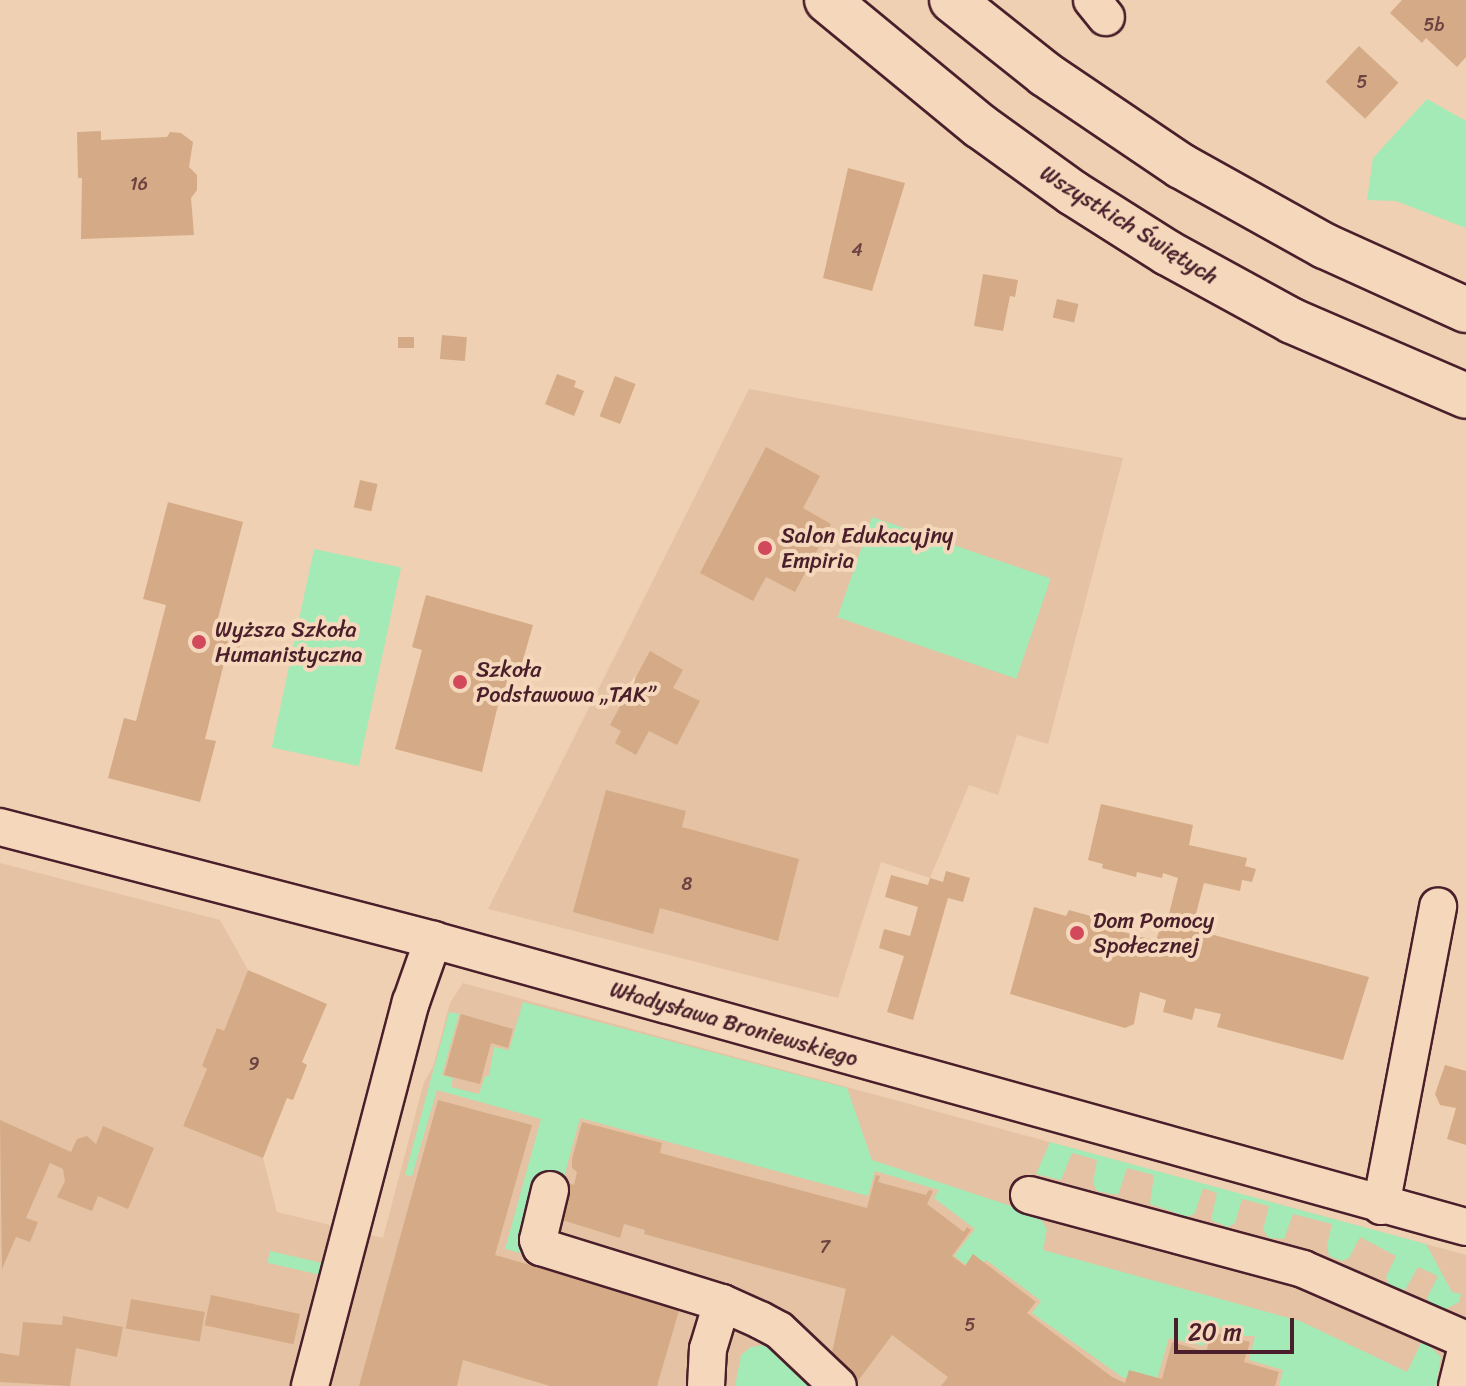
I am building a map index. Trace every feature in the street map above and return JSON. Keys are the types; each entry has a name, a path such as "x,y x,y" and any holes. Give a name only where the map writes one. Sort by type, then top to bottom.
{"street":[{"name":"Wszystkich Świętych","path":"827,0 980,126 1073,193 1180,261 1332,340 1466,396"},
{"path":"952,0 1057,83 1181,166 1325,246 1466,310"},
{"name":"Władysława Broniewskiego","path":"0,827 433,940 1381,1206 1466,1227"},
{"path":"1381,1206 1438,906"},
{"path":"310,1386 411,1002 433,940"},
{"path":"550,1190 538,1240 541,1247 722,1303 779,1330 838,1386"},
{"path":"1029,1195 1303,1269 1466,1340"},
{"path":"706,1386 708,1349 722,1303"},
{"path":"1457,1386 1466,1350"}],"shaded area":[{"path":"749,389 1123,458 1048,744 1017,735 998,795 969,785 930,878 881,862 838,998 488,909"},
{"path":"0,863 220,920 248,970 224,1031 202,1066 207,1069 183,1126 263,1158 277,1212 383,1238 424,1082 433,1067 450,1003 463,983 1466,1255 1466,1386 0,1386"}],"green space":[{"path":"1427,99 1466,121 1466,228 1396,201 1367,200 1373,158"},
{"path":"872,517 1051,579 1016,679 837,617"},
{"path":"314,549 401,568 359,766 272,748"},
{"path":"523,1002 847,1088 872,1160 1038,1215 1047,1229 1043,1250 1300,1321 1407,1372 1421,1343 1427,1344 1441,1357 1436,1386 1279,1386 1283,1370 1249,1360 1255,1336 1245,1336 1211,1324 1204,1346 1169,1338 1155,1386 1122,1377 1032,1313 1041,1301 986,1260 976,1272 954,1256 975,1229 934,1198 939,1190 875,1171 868,1196 580,1118 563,1181 566,1182 563,1193 542,1188 524,1254 505,1249 541,1119 437,1090 412,1176 405,1175 449,1012 459,1014 442,1075 453,1078 451,1087 479,1094 485,1076 489,1076 494,1047 509,1050"},
{"path":"1050,1142 1426,1244 1452,1292 1461,1294 1459,1302 1446,1309 1431,1304 1427,1298 1438,1276 1418,1267 1405,1290 1389,1285 1386,1277 1396,1256 1360,1237 1349,1258 1342,1261 1329,1256 1327,1245 1332,1224 1293,1214 1284,1239 1269,1238 1263,1230 1269,1206 1242,1199 1235,1223 1228,1227 1211,1220 1217,1193 1203,1188 1195,1213 1188,1217 1150,1204 1154,1175 1127,1168 1118,1195 1097,1191 1093,1183 1097,1160 1072,1153 1061,1180 1036,1174"},
{"path":"270,1251 326,1264 323,1276 267,1263"},
{"path":"765,1345 814,1386 735,1386 741,1355 751,1347"}],"building":[{"path":"1402,0 1466,0 1466,57 1457,67 1426,38 1422,43 1390,13"},
{"path":"1359,46 1398,83 1365,119 1326,82"},
{"path":"101,131 101,140 167,137 170,132 181,133 193,142 189,167 197,175 197,190 191,198 194,235 81,239 82,178 78,178 77,132"},
{"path":"848,168 905,183 872,291 823,278"},
{"path":"983,274 1018,280 1015,297 1010,296 1003,331 974,326"},
{"path":"1057,299 1078,304 1074,322 1053,318"},
{"path":"442,335 467,337 465,361 440,359"},
{"path":"398,337 414,337 414,348 398,348"},
{"path":"557,374 576,381 574,387 584,391 574,416 545,404"},
{"path":"615,376 636,384 620,424 600,416"},
{"name":"Salon Edukacyjny Empiria","path":"766,447 820,476 803,508 831,524 795,592 766,577 753,601 700,573"},
{"path":"360,480 378,484 371,511 354,507"},
{"name":"Wyższa Szkoła Humanistyczna","path":"168,502 243,522 218,618 246,625 236,662 225,659 205,739 216,741 200,802 108,778 124,718 136,721 166,605 143,599"},
{"name":"Szkoła Podstawowa „TAK”","path":"426,595 533,625 518,677 509,674 505,688 502,688 482,772 395,749 422,650 412,647"},
{"path":"650,651 683,670 673,688 700,701 677,745 649,731 636,755 615,743 621,731 610,725"},
{"path":"606,790 686,811 682,827 799,859 778,941 660,908 653,934 573,912"},
{"name":"Dom Pomocy Społecznej","path":"1101,804 1193,825 1189,845 1247,858 1245,866 1256,869 1252,882 1242,880 1240,891 1204,883 1192,929 1369,977 1343,1060 1217,1027 1221,1014 1195,1008 1192,1020 1163,1012 1166,1000 1140,992 1134,1024 1125,1028 1010,994 1034,907 1066,916 1069,910 1105,920 1102,926 1156,941 1162,921 1167,922 1178,878 1163,873 1162,878 1137,872 1136,877 1102,868 1103,864 1088,860"},
{"path":"946,871 970,878 963,902 948,898 913,1020 887,1012 904,956 879,948 884,929 910,936 918,907 885,897 891,875 928,885 930,878 943,882"},
{"path":"248,970 327,1004 302,1062 307,1065 293,1100 287,1098 263,1158 183,1126 207,1069 202,1066 217,1028 224,1031"},
{"path":"461,1014 513,1029 508,1048 491,1043 480,1084 444,1075"},
{"path":"1445,1065 1466,1071 1466,1145 1447,1139 1456,1108 1440,1105 1435,1094"},
{"path":"438,1100 532,1125 495,1255 680,1307 657,1386 550,1386 463,1360 457,1386 359,1386"},
{"path":"0,1120 71,1152 77,1139 87,1136 96,1144 103,1126 154,1148 128,1209 98,1196 92,1211 57,1197 65,1181 63,1169 50,1163 26,1218 38,1222 30,1242 16,1237 2,1269"},
{"path":"582,1122 662,1143 660,1153 867,1208 876,1175 880,1176 878,1182 926,1195 929,1190 933,1191 927,1204 964,1232 967,1227 971,1230 952,1256 965,1266 973,1254 1036,1302 1027,1313 1112,1377 1125,1383 1129,1370 1162,1379 1172,1342 1206,1352 1212,1332 1250,1342 1244,1362 1279,1372 1275,1386 941,1386 948,1377 892,1335 855,1385 829,1366 846,1289 644,1234 645,1230 624,1224 620,1238 562,1220 558,1212 566,1182 574,1185 577,1172 572,1168 572,1159"},
{"path":"211,1295 300,1314 294,1344 205,1325"},
{"path":"131,1299 205,1312 200,1342 126,1329"},
{"path":"63,1316 123,1327 117,1357 76,1348 70,1386 0,1382 0,1353 19,1356 23,1322 62,1325"}],"place":[{"name":"Salon Edukacyjny Empiria","path":"765,548"},
{"name":"Wyższa Szkoła Humanistyczna","path":"199,642"},
{"name":"Szkoła Podstawowa „TAK”","path":"460,682"},
{"name":"Dom Pomocy Społecznej","path":"1077,933"}]}
